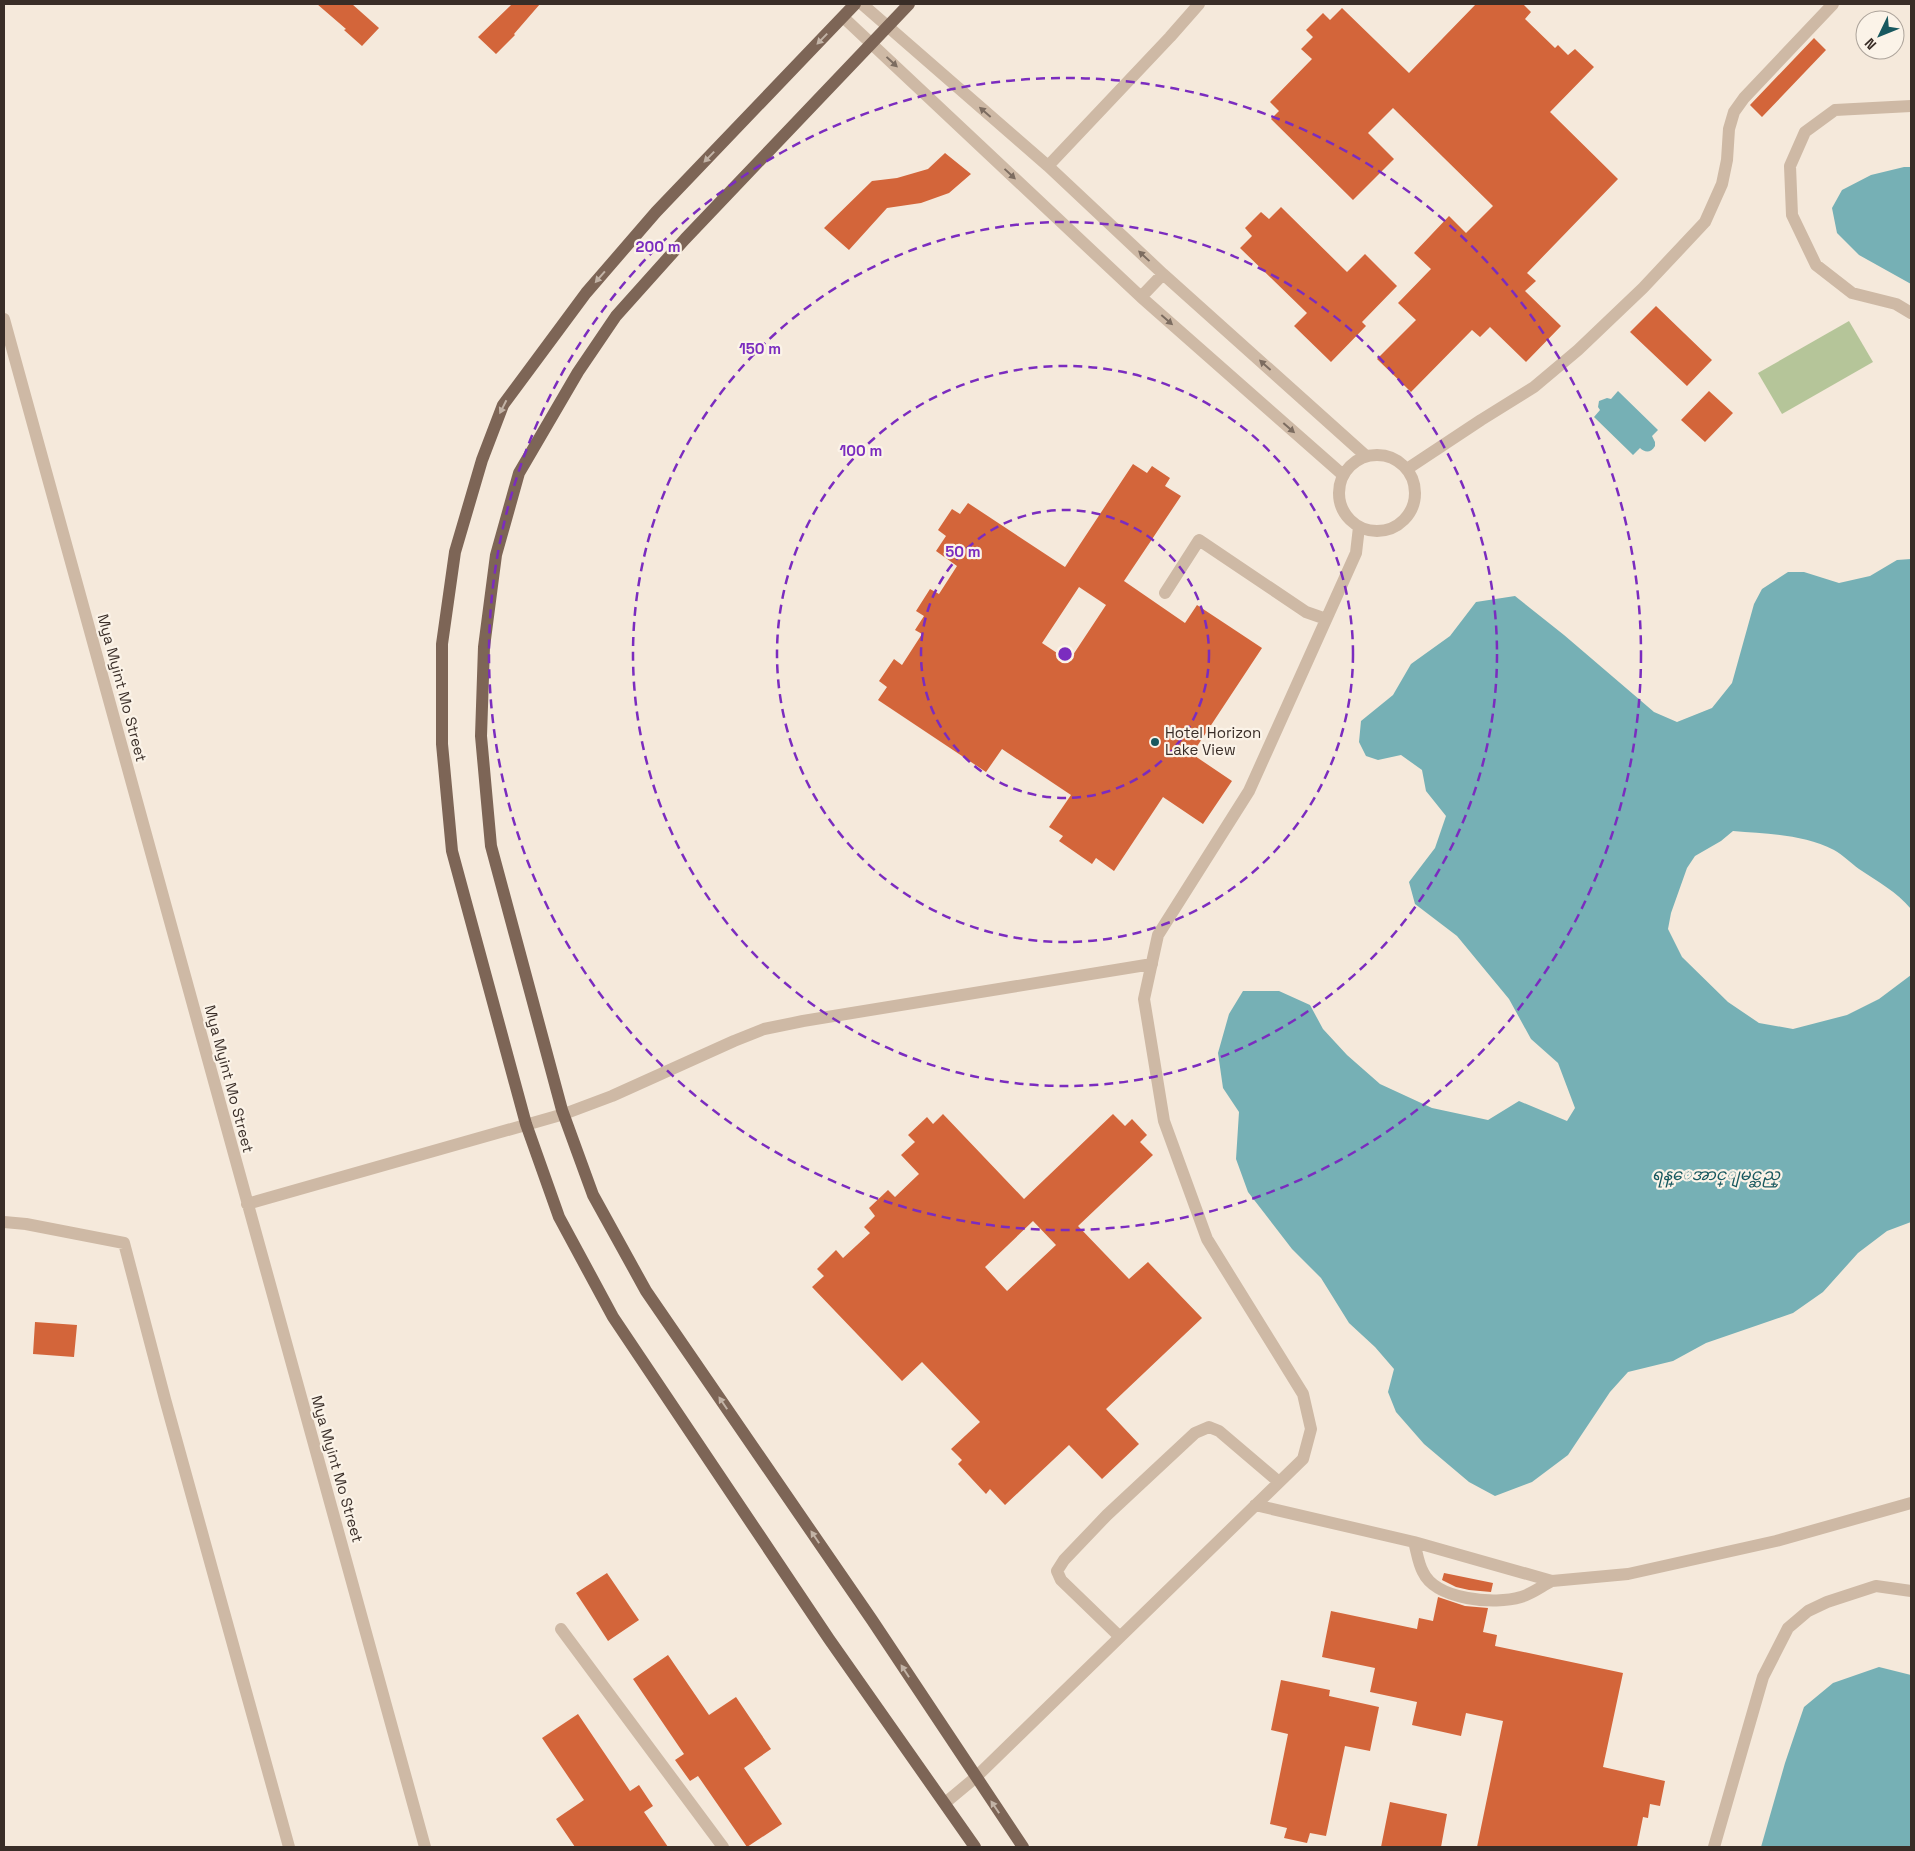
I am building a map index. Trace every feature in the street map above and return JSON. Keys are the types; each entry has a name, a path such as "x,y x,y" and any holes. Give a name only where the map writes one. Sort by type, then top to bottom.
{"main road":[{"path":"855,4 656,212 586,293 502,406 482,460 455,552 442,644 442,744 452,851 526,1124 559,1217 613,1317 829,1639 975,1847"},
{"path":"909,4 685,239 616,316 578,372 519,473 496,555 484,647 481,736 490,846 564,1114 593,1195 646,1291 872,1620 975,1778 1023,1847"}],"street":[{"path":"862,4 1048,166 1163,274 1366,456"},
{"path":"1048,166 1199,4"},
{"path":"1407,469 1534,387 1578,350 1630,300 1705,222 1722,184 1727,160 1729,129 1734,112 1744,98 1833,4"},
{"path":"843,17 1141,297 1343,475"},
{"path":"1911,106 1835,110 1805,132 1790,166 1792,215 1816,265 1852,293 1896,304 1911,313"},
{"path":"1141,297 1163,274"},
{"name":"Mya Myint Mo Street","path":"4,319 425,1847"},
{"path":"1381,455 1395,460 1407,469 1414,483 1415,497 1411,512 1401,523 1388,530 1373,532 1359,527 1347,517 1340,504 1339,489 1343,475 1352,463 1366,456 1381,455"},
{"path":"945,1803 975,1778 1303,1459 1311,1429 1303,1394 1207,1239 1164,1121 1144,999 1158,935 1249,791 1356,553 1359,527"},
{"path":"1165,593 1199,540 1306,612 1326,619"},
{"path":"247,1204 564,1114 612,1096 764,1029 1152,964"},
{"path":"4,1222 26,1224 124,1243 165,1399 289,1847"},
{"path":"1120,1637 1061,1580 1057,1571 1064,1560 1107,1515 1195,1434 1209,1427 1219,1431 1279,1482"},
{"path":"1255,1505 1414,1542 1552,1581 1628,1574 1776,1540 1911,1503"},
{"path":"1414,1542 1423,1573 1435,1586 1465,1599 1495,1601 1522,1597 1552,1581"},
{"path":"1714,1847 1763,1677 1788,1628 1808,1611 1827,1602 1876,1586 1911,1591"},
{"path":"561,1629 724,1847"}],"green space":[{"path":"1849,321 1873,362 1782,414 1758,373"}],"water":[{"path":"1911,167 1911,284 1859,255 1837,233 1832,208 1842,190 1871,175"},
{"path":"1618,391 1658,430 1652,436 1655,446 1650,451 1644,451 1640,448 1633,455 1594,417 1600,410 1598,407 1599,401 1607,398 1611,399"},
{"name":"ရန္ေအာင္ျမင္ဆည္","path":"1911,559 1911,909 1880,882 1834,850 1797,838 1733,831 1721,841 1695,856 1687,868 1671,913 1668,929 1682,957 1728,1002 1759,1023 1793,1029 1847,1015 1879,999 1911,975 1911,1222 1887,1231 1858,1253 1823,1292 1793,1313 1706,1343 1673,1361 1628,1372 1610,1392 1568,1455 1532,1482 1495,1496 1469,1482 1424,1444 1396,1412 1388,1392 1394,1369 1375,1347 1349,1323 1321,1278 1292,1249 1248,1192 1236,1159 1239,1112 1223,1088 1218,1053 1229,1014 1243,991 1279,991 1310,1005 1323,1029 1347,1055 1380,1084 1432,1108 1488,1120 1519,1101 1567,1121 1575,1108 1558,1063 1531,1039 1509,999 1457,936 1415,904 1409,882 1435,848 1446,816 1426,791 1422,770 1401,755 1378,760 1366,756 1359,742 1361,721 1393,695 1411,664 1450,636 1476,602 1515,596 1654,712 1677,722 1712,708 1732,683 1754,604 1762,589 1788,572 1804,572 1839,583 1870,576 1897,560"},
{"path":"1879,1667 1911,1675 1911,1847 1761,1847 1785,1763 1804,1707 1833,1683"}],"building":[{"path":"317,4 352,4 379,28 362,46 344,30 346,29"},
{"path":"512,4 540,4 515,35 496,54 478,37"},
{"path":"1476,4 1523,4 1531,12 1525,19 1555,48 1558,45 1568,55 1575,49 1594,67 1550,112 1618,179 1527,273 1536,281 1525,291 1561,326 1526,362 1490,327 1480,337 1472,330 1411,392 1377,359 1416,320 1398,303 1431,269 1414,253 1449,216 1466,233 1493,206 1393,108 1368,133 1394,159 1353,200 1271,119 1279,111 1270,102 1312,59 1301,49 1313,37 1306,30 1323,13 1330,20 1342,8 1409,73"},
{"path":"1814,38 1826,50 1762,117 1750,105"},
{"path":"945,153 971,174 949,193 921,203 887,208 849,250 824,228 872,181 897,178 928,169"},
{"path":"1281,207 1347,272 1365,254 1397,286 1362,322 1366,326 1331,362 1294,326 1307,313 1240,248 1252,236 1245,228 1261,212 1269,219"},
{"path":"1656,306 1712,360 1687,386 1630,332"},
{"path":"1709,391 1733,413 1705,442 1681,420"},
{"path":"1133,464 1147,473 1152,466 1170,478 1165,486 1181,496 1124,581 1185,623 1197,605 1262,648 1192,754 1232,781 1203,824 1163,797 1114,871 1096,858 1092,864 1059,841 1063,836 1049,827 1071,795 1002,749 986,772 878,700 887,687 879,681 894,659 902,665 922,634 915,630 924,616 916,611 930,589 939,594 957,566 936,551 946,536 938,530 952,509 960,514 968,503 1065,567","holes":["1079,587 1106,605 1069,661 1042,643"]},
{"path":"943,1114 1024,1199 1113,1114 1125,1126 1132,1119 1147,1135 1140,1142 1153,1155 1078,1226 1129,1279 1148,1262 1202,1318 1106,1409 1139,1444 1102,1479 1069,1445 1005,1505 990,1489 986,1494 958,1464 962,1460 951,1449 980,1422 922,1362 902,1381 812,1287 824,1276 817,1269 836,1250 843,1258 870,1233 864,1227 875,1216 869,1208 888,1190 895,1197 919,1174 901,1155 915,1142 908,1135 927,1117 933,1124","holes":["1033,1221 1056,1245 1007,1291 985,1267"]},
{"path":"35,1322 77,1325 74,1357 33,1354"},
{"path":"607,1573 639,1620 608,1641 576,1593"},
{"path":"1444,1573 1493,1583 1491,1592 1456,1587 1442,1580"},
{"path":"1438,1597 1465,1606 1488,1608 1483,1632 1497,1635 1495,1646 1623,1673 1603,1767 1665,1781 1660,1806 1650,1804 1648,1818 1643,1817 1637,1847 1477,1847 1503,1721 1466,1713 1461,1736 1412,1725 1417,1702 1370,1692 1375,1668 1322,1657 1331,1611 1417,1629 1419,1618 1433,1621"},
{"path":"668,1655 709,1715 736,1697 771,1749 744,1768 782,1824 747,1847 698,1776 690,1781 675,1760 684,1754 633,1679"},
{"path":"1281,1680 1330,1690 1329,1696 1379,1707 1370,1751 1345,1746 1326,1836 1310,1833 1307,1843 1284,1838 1287,1828 1270,1824 1288,1734 1271,1730"},
{"path":"578,1714 630,1791 639,1785 653,1806 644,1812 668,1847 575,1847 556,1819 584,1800 542,1738"},
{"path":"1390,1802 1447,1814 1441,1847 1381,1847"}],"place":[{"name":"Hotel Horizon Lake View","path":"1155,742"}]}
